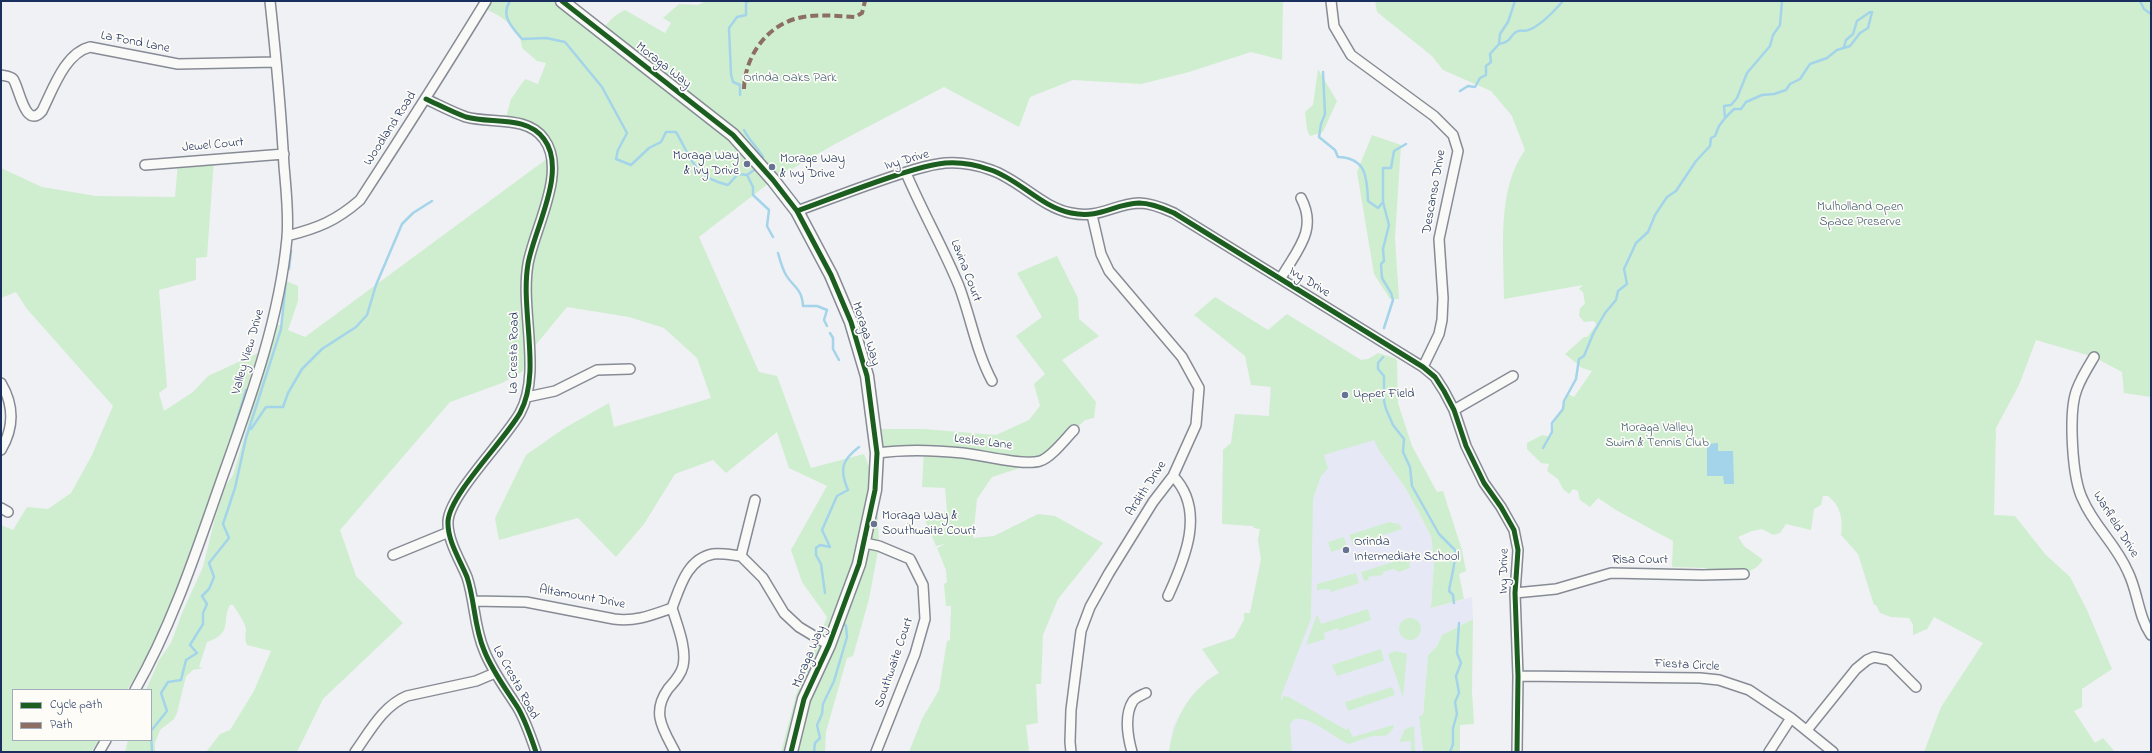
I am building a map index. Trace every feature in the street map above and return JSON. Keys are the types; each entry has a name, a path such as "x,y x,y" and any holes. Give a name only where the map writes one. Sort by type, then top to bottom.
{"main road":[{"name":"Moraga Way","path":"562,1 730,132 773,180 796,211 831,275 851,322 867,376 877,453 875,490 865,543 829,645 804,699 791,752"}],"street":[{"name":"Valley View Drive","path":"136,689 151,661 182,593 232,451 269,336 280,284 287,236 284,154 270,1"},
{"name":"Woodland Road","path":"287,236 323,226 348,210 360,200 426,99 486,1"},
{"name":"Descanso Drive","path":"1331,1 1334,26 1351,55 1434,116 1453,135 1458,151 1439,239 1443,298 1442,320 1438,334 1423,367"},
{"name":"La Fond Lane","path":"1,75 10,77 14,80 24,108 28,113 34,115 39,114 42,111 70,61 80,50 90,47 178,64 276,62"},
{"name":"La Cresta Road","path":"426,99 466,116 528,126 544,138 552,155 549,194 530,255 527,275 529,353 527,397 511,428 454,501 448,519 449,532 467,578 473,601 477,632 495,673 528,729 536,752"},
{"name":"Jewel Court","path":"145,165 284,154"},
{"name":"Ivy Drive","path":"796,211 906,173 937,164 972,165 1002,175 1061,211 1092,215 1106,213 1120,206 1139,203 1157,206 1174,213 1423,367 1435,377 1454,410 1466,446 1484,484 1501,507 1514,530 1518,550 1515,593 1518,676 1517,752"},
{"name":"Lavina Court","path":"906,173 916,197 938,237 960,288 982,361 992,381"},
{"path":"1281,278 1308,229 1307,209 1302,198"},
{"name":"Ardith Drive","path":"1071,752 1071,710 1081,631 1090,607 1109,573 1153,502 1173,476 1196,426 1199,388 1182,357 1109,271 1101,254 1092,215"},
{"name":"Warfield Drive","path":"2094,357 2076,390 2072,447 2076,475 2082,500 2115,546 2129,573 2141,615 2151,635"},
{"path":"527,397 555,391 597,370 630,368"},
{"path":"1454,410 1513,376"},
{"path":"1,383 9,396 11,410 11,424 1,450"},
{"name":"Leslee Lane","path":"877,453 906,449 963,453 1028,462 1040,461 1048,456 1074,430"},
{"path":"1168,596 1181,566 1191,524 1190,505 1183,486 1173,476"},
{"path":"740,556 755,500"},
{"path":"393,555 449,532"},
{"name":"Southwaite Court","path":"865,543 879,546 910,559 923,585 924,592 925,619 919,640 876,752"},
{"path":"675,752 660,724 659,709 667,691 679,675 683,666 684,652 672,608 684,577 693,564 702,557 714,554 740,556 763,578 784,613 799,627 829,645"},
{"name":"Risa Court","path":"1515,593 1556,589 1611,573 1702,575 1744,574"},
{"name":"Altamount Drive","path":"473,601 526,602 625,620 642,619 672,608"},
{"path":"1807,730 1856,669 1867,660 1874,657 1889,660 1916,687"},
{"path":"355,752 379,718 398,699 476,681 495,673"},
{"name":"Fiesta Circle","path":"1518,676 1700,678 1719,680 1749,690 1791,718 1833,752"},
{"path":"1132,752 1128,735 1130,707 1134,700 1146,693"},
{"path":"1769,752 1791,718"},
{"path":"99,752 105,741"}],"shaded area":[{"name":"Orinda Intermediate School","path":"1320,334 1361,360 1368,359 1380,452 1406,489 1431,536 1434,561 1431,608 1472,597 1473,619 1442,635 1437,646 1428,655 1423,715 1419,716 1423,752 1169,752 1173,727 1186,704 1207,680 1219,673 1202,649 1234,638 1244,620 1244,613 1250,613 1261,559 1258,540 1260,529 1254,528 1253,526 1222,524 1223,450 1231,443 1235,414 1269,416 1271,376"}],"green space":[{"name":"Orinda Oaks Park","path":"486,1 562,1 601,32 612,19 625,10 665,33 671,23 663,18 679,4 698,5 706,1 1283,1 1282,60 1251,52 1189,72 1141,84 1073,80 1030,97 1019,127 944,87 835,144 773,180 699,237 759,372 777,376 811,468 864,454 877,487 879,546 869,599 853,656 847,658 826,732 825,752 781,752 796,695 827,617 802,582 791,550 827,486 789,468 777,432 726,473 713,460 675,474 644,524 616,557 578,518 499,540 495,518 526,455 563,429 609,403 614,427 711,398 697,358 664,328 629,317 567,307 529,353 523,371 502,383 450,402 340,530 356,576 403,623 323,699 297,752 206,752 220,734 230,730 254,691 271,651 247,645 244,623 233,605 230,605 226,616 224,630 221,635 207,642 199,667 203,668 193,670 186,676 177,713 174,719 160,730 155,743 155,752 125,752 128,741 152,741 152,689 146,689 159,660 171,643 182,613 203,567 215,518 226,485 233,475 277,325 281,325 286,281 298,286 298,301 288,330 305,337 552,155 536,131 505,121 511,99 525,79 538,84 546,63 537,61 522,48 521,40 514,28 496,14 482,7"},
{"name":"Mulholland Open Space Preserve","path":"1375,1 2151,1 2151,397 2124,393 2122,372 2094,357 2036,340 2019,385 1996,428 1994,515 2015,516 2045,554 2070,577 2087,610 2112,669 2082,689 2082,707 2074,711 2095,743 2103,738 2115,752 1924,752 1941,707 1983,643 1934,617 1927,629 1913,635 1913,625 1909,618 1891,617 1880,613 1876,605 1874,605 1858,554 1841,535 1842,524 1840,513 1836,504 1828,496 1823,496 1821,505 1814,509 1811,530 1786,524 1780,533 1773,535 1762,529 1752,531 1738,537 1744,546 1763,560 1752,570 1731,575 1709,575 1707,568 1672,567 1673,541 1616,510 1598,498 1590,507 1580,500 1578,491 1573,489 1569,494 1563,489 1558,479 1547,471 1549,464 1541,463 1527,449 1527,443 1542,435 1551,437 1555,420 1563,409 1568,394 1574,397 1592,371 1582,368 1565,354 1584,337 1587,337 1596,325 1594,321 1584,322 1579,316 1580,308 1585,304 1583,292 1579,289 1583,285 1504,299 1503,242 1506,203 1509,184 1516,166 1525,150 1512,116 1491,91 1443,70 1432,56 1377,12"},
{"path":"1318,69 1337,101 1323,132 1310,136 1307,130 1305,112 1313,105"},
{"path":"1372,135 1401,145 1395,238 1399,299 1390,299 1374,274 1357,172"},
{"path":"214,159 207,257 196,258 196,280 159,290 167,387 159,393 164,411 193,392 208,376 258,353 203,526 187,569 170,610 150,651 128,689 12,689 12,741 98,741 91,752 1,752 1,525 13,530 27,507 48,509 71,493 92,455 113,406 27,309 16,292 1,298 1,168 42,187 96,196 175,197 178,162"},
{"path":"1057,256 1078,298 1079,319 1099,336 1062,360 1096,402 1094,418 1085,420 1056,448 1026,466 992,477 977,499 973,538 994,536 1038,514 1055,516 1103,543 1058,599 1043,635 1041,684 1036,684 1038,723 1026,725 1029,752 909,752 922,719 939,690 947,641 950,640 951,606 946,606 944,584 947,582 946,570 937,548 945,544 936,546 923,515 947,511 945,488 922,487 924,450 877,453 866,429 924,429 996,435 1029,420 1040,406 1034,384 1045,374 1016,336 1042,317 1017,273"},
{"path":"1215,297 1268,330 1287,314 1361,360 1368,359 1378,353 1395,358 1397,361 1398,403 1412,446 1437,492 1443,491 1462,550 1466,571 1459,574 1464,599 1431,608 1434,561 1431,536 1406,489 1380,452 1374,440 1324,455 1328,468 1321,476 1313,499 1311,619 1281,696 1281,702 1283,696 1289,697 1346,730 1348,728 1353,737 1393,725 1394,727 1392,731 1386,736 1374,736 1349,744 1313,723 1299,719 1293,720 1290,724 1292,752 1169,752 1175,728 1185,706 1199,688 1219,673 1202,649 1234,638 1244,620 1244,613 1250,613 1261,559 1258,540 1260,529 1254,528 1253,526 1222,524 1223,450 1231,443 1235,414 1269,416 1271,387 1251,385 1245,356 1194,315"},
{"path":"1389,522 1399,524 1402,529 1353,545 1349,535"},
{"path":"1344,537 1347,547 1331,552 1328,542"},
{"path":"1409,557 1410,568 1399,572 1393,569 1383,572 1383,575 1368,577 1369,580 1364,581 1361,572"},
{"path":"1356,573 1359,583 1331,592 1329,589 1317,590 1317,584"},
{"path":"1368,609 1371,620 1339,631 1338,628 1324,633 1325,639 1306,645 1317,614 1321,624"},
{"path":"1410,618 1418,621 1421,629 1418,637 1410,640 1402,637 1399,629 1402,621"},
{"path":"1473,619 1472,691 1474,724 1460,725 1460,752 1423,752 1419,716 1423,715 1428,655 1437,646 1442,635"},
{"path":"1381,649 1384,661 1337,676 1332,665"},
{"path":"1396,651 1407,654 1403,697 1388,654"},
{"path":"1392,687 1395,695 1348,711 1345,702"},
{"path":"1414,726 1415,752 1411,752 1411,741 1399,742 1405,729"}],"water":[{"path":"1718,443 1718,451 1733,451 1734,484 1724,484 1723,476 1707,476 1707,444"}],"waterway":[{"path":"510,1 506,12 508,21 522,39 546,38 565,42 602,87 627,133 618,150 616,159 631,165 649,148 661,142 666,132 676,132 690,159 700,172 707,177 716,182 728,185 738,174 747,175 753,187 753,195 769,210 767,226 773,237"},
{"path":"740,95 740,85 733,82 731,74 729,28 737,17 746,15 746,2 749,1"},
{"path":"1460,91 1468,86 1475,87 1480,78 1486,75 1486,66 1491,62 1490,54 1499,44 1500,34 1508,22 1515,1"},
{"path":"1499,44 1508,40 1516,32 1527,31 1537,25 1563,1"},
{"path":"1543,448 1552,432 1552,423 1563,409 1564,401 1576,379 1579,359 1584,356 1593,334 1605,313 1616,300 1618,291 1627,284 1624,269 1636,243 1648,232 1655,215 1667,197 1676,191 1696,161 1710,146 1711,138 1715,136 1719,126 1725,118 1724,106 1731,105 1737,98 1747,73 1770,46 1773,35 1780,25 1782,1"},
{"path":"2140,1 2144,9 2151,14"},
{"path":"1844,47 1846,40 1853,34 1857,21 1870,12"},
{"path":"1725,118 1734,109 1741,109 1746,102 1762,95 1774,94 1786,90 1790,84 1800,79 1810,64 1827,58 1837,50 1850,46 1860,33 1868,28 1872,12"},
{"path":"1323,72 1325,114 1321,124 1319,137 1335,150 1338,157 1348,158 1360,165 1366,177 1368,201 1378,208 1383,202"},
{"path":"744,130 763,157"},
{"path":"1384,328 1393,300 1391,293 1382,278 1381,264 1384,261 1383,249 1389,225 1383,202 1383,168 1391,168 1394,151 1406,144"},
{"path":"747,175 754,170"},
{"path":"251,429 266,407 283,407 288,393 302,369 322,349 356,327 367,315 376,285 402,224 413,213 432,201"},
{"path":"289,269 291,251"},
{"path":"778,253 786,275 801,295 803,306 817,306 827,310 824,320 827,326"},
{"path":"152,730 167,711 161,693 168,682 181,680 186,660 197,653 190,645 203,624 203,613 207,604 202,596 209,589 214,577 209,563 229,538 223,524 235,488 246,438 281,329 286,281"},
{"path":"830,333 833,338 833,349 839,360"},
{"path":"1383,357 1378,363 1378,369 1384,376 1384,401 1393,425 1404,439 1403,452 1410,467 1412,486 1439,534 1455,550 1449,591 1453,595 1454,603"},
{"path":"232,436 246,390"},
{"path":"825,593 821,564 816,555 816,548 820,545 830,547 822,530 837,496 848,490 845,483 843,471 844,466 849,456 859,447"},
{"path":"814,752 815,743 820,738 817,725 822,714 823,704 834,681 847,637 846,626 842,622"},
{"path":"1450,752 1453,744 1453,728 1457,714 1455,702 1459,693 1456,676 1461,663 1457,653 1459,623"},
{"path":"151,741 152,752"}],"marked path":[{"path":"744,89 745,76 749,64 761,42 769,33 790,20 803,17 855,17 862,13 865,1"}],"cycle path":[{"path":"562,1 733,135 773,180 797,211 831,275 851,322 867,376 877,453 875,490 859,564 829,645 804,699 791,752"},
{"path":"426,99 466,117 518,123 528,126 537,131 544,139 550,152 552,167 551,183 531,250 526,282 530,360 526,397 520,413 512,425 467,482 451,510 448,521 448,528 454,550 470,586 478,632 487,658 521,713 536,752"},
{"path":"797,211 912,170 945,163 978,166 1002,174 1050,205 1071,213 1099,213 1122,206 1139,203 1152,205 1174,213 1423,367 1435,377 1444,391 1454,410 1466,446 1484,483 1501,507 1514,530 1518,550 1515,593 1518,676 1517,752"}],"place":[{"name":"Moraga Way & Ivy Drive","path":"747,164"},
{"name":"Morage Way & Ivy Drive","path":"772,167"},
{"name":"Upper Field","path":"1345,395"},
{"name":"Moraga Way & Southwaite Court","path":"874,524"},
{"name":"Orinda Intermediate School","path":"1346,550"}],"park label":[{"name":"Moraga Valley Swim & Tennis Club","path":"1657,436"}]}
